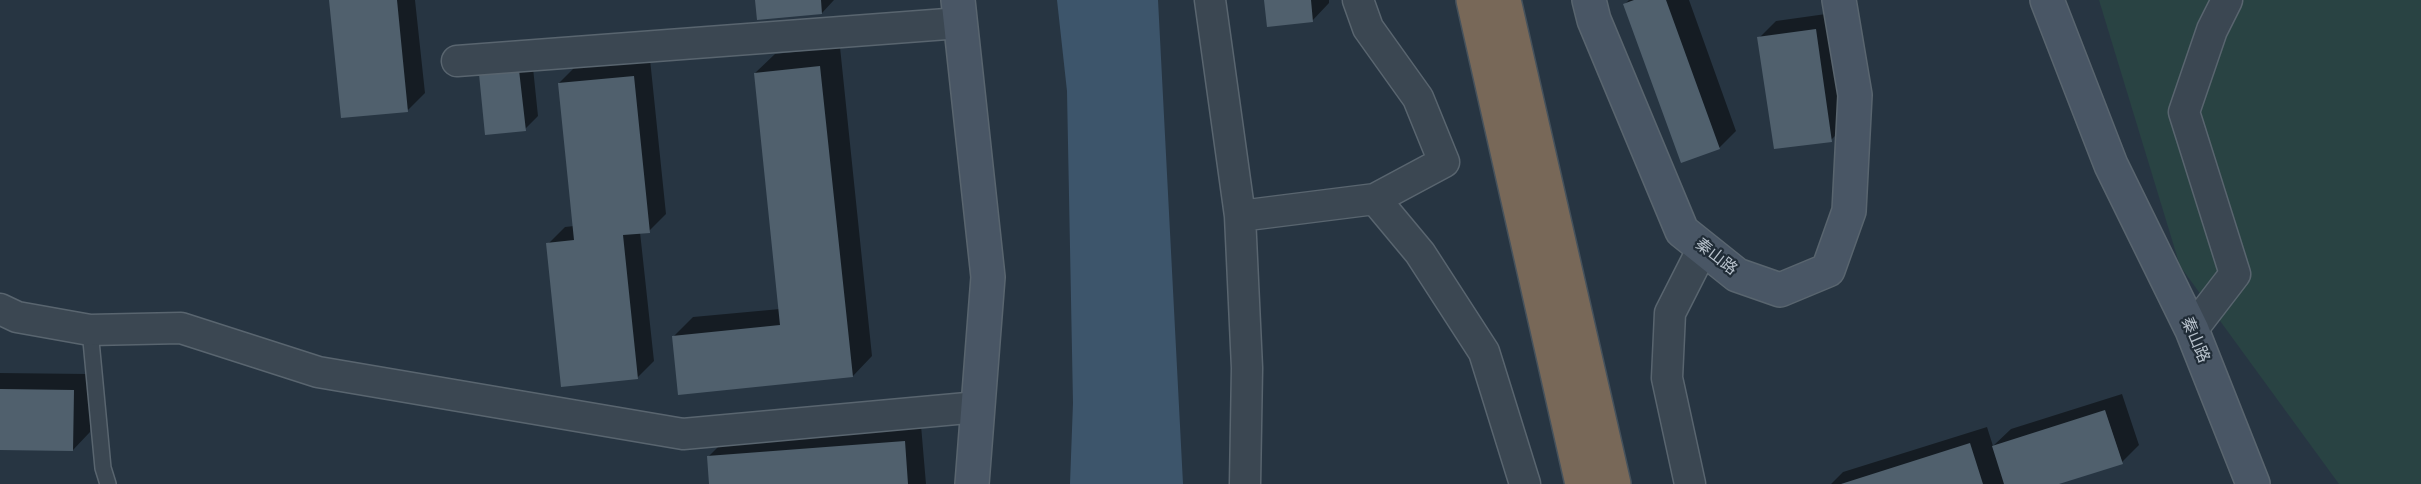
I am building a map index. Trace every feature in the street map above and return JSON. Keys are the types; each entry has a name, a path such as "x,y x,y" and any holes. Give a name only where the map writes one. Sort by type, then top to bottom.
{"highway":[{"path":"1473,0 1582,484"},
{"path":"1504,0 1614,484"}],"main road":[{"name":"秦山路","path":"1589,0 1594,20 1682,231 1737,275 1780,290 1828,270 1849,211 1855,95 1839,0"},
{"name":"秦山路","path":"2047,0 2112,165 2192,330 2253,484"},
{"path":"959,11 988,277 972,484"}],"street":[{"path":"1210,0 1240,216 1247,368 1245,484"},
{"path":"1240,216 1375,199 1444,162 1418,98 1368,28 1358,0"},
{"path":"2192,330 2235,274 2184,112 2212,30 2227,0"},
{"path":"457,61 959,11"},
{"path":"1375,199 1420,253 1484,352 1525,484"},
{"path":"1690,484 1667,378 1670,313 1703,248"},
{"path":"0,309 17,317 90,330 181,327 318,372 683,434 978,407"}],"lane":[{"path":"90,330 103,468 108,484"}],"green space":[{"path":"2099,0 2421,0 2421,484 2339,484 2180,266"}],"water":[{"path":"1057,0 1158,0 1183,484 1070,484 1073,403 1067,91"}],"building":[{"path":"329,0 397,0 408,112 341,118"},
{"path":"755,0 821,0 822,14 757,20"},
{"path":"1264,0 1311,0 1313,22 1267,27"},
{"path":"1634,0 1666,0 1720,149 1681,163 1623,4"},
{"path":"1816,29 1832,142 1774,149 1757,37"},
{"path":"820,66 853,377 678,395 672,336 780,325 754,73"},
{"path":"519,70 526,131 485,135 479,74"},
{"path":"634,76 650,233 623,235 638,379 561,387 546,243 574,240 558,83"},
{"path":"0,389 74,390 73,451 0,450"},
{"path":"2105,410 2123,464 2059,484 2004,484 1992,446"},
{"path":"905,441 908,484 709,484 707,456"},
{"path":"1970,443 1983,484 1841,484"}]}
